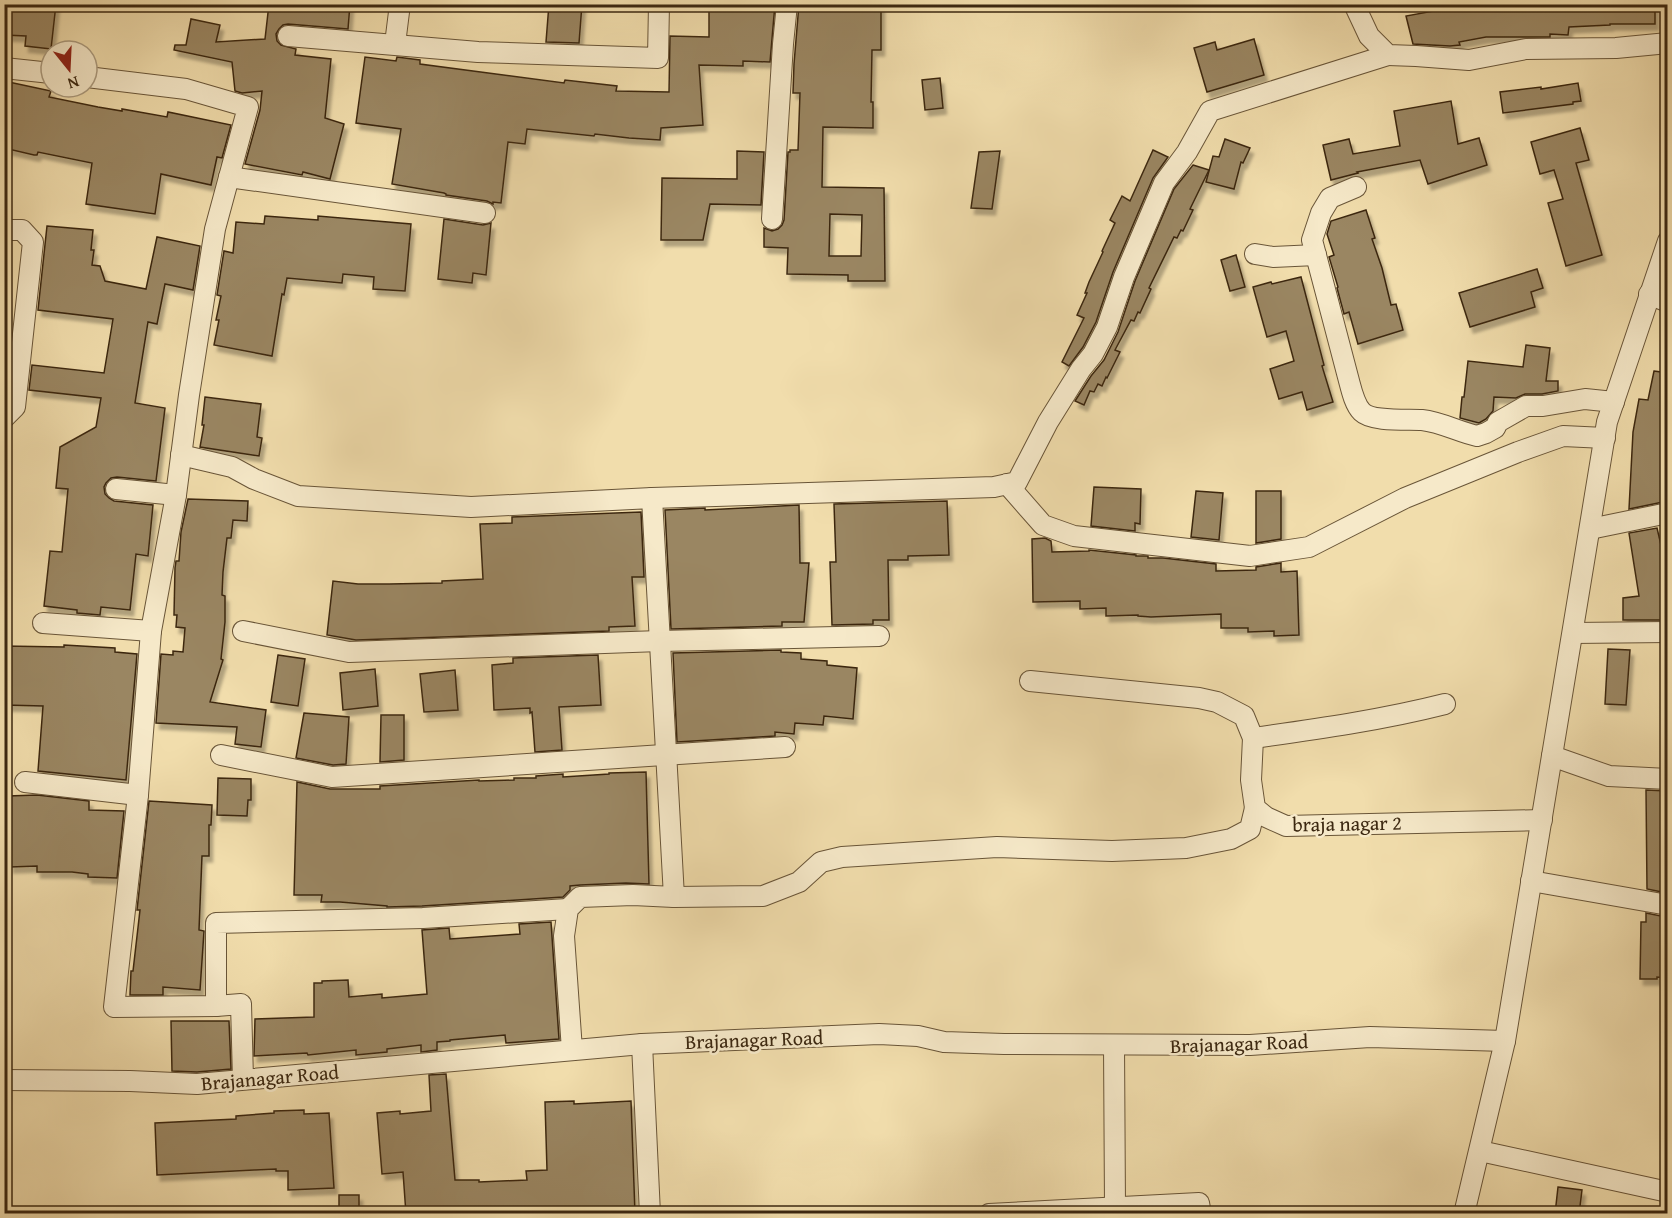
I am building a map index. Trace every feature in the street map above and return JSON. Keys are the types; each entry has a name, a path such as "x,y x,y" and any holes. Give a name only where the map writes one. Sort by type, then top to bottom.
{"street":[{"path":"395,44 400,4"},
{"path":"288,36 478,52 658,58 659,4"},
{"path":"772,219 787,4"},
{"path":"1354,4 1369,36 1388,55"},
{"path":"181,456 232,466 254,479 298,496 471,507 652,498 994,487 1017,482 1048,422 1093,354 1107,327 1124,277 1164,183 1187,152 1210,111 1388,55 1469,60 1526,49 1616,48 1668,43"},
{"path":"4,68 39,72"},
{"path":"99,79 186,89 248,107 215,229 176,495 151,631 138,795 114,1006 241,1004 243,1079"},
{"path":"229,177 485,213"},
{"path":"1356,187 1330,198 1321,213 1312,240 1353,395 1361,412 1367,416 1424,420 1477,436 1496,428 1498,422 1526,406 1543,406 1585,399 1614,402"},
{"path":"4,230 22,230 33,242 15,407 4,418"},
{"path":"1464,1214 1505,1041 1607,423 1668,241"},
{"path":"1255,254 1273,257 1316,255"},
{"path":"1649,294 1668,302"},
{"path":"1007,484 1043,525 1074,536 1250,556 1309,547 1405,498 1563,436 1605,438"},
{"path":"116,489 176,495"},
{"path":"652,498 674,897"},
{"path":"1590,529 1668,513"},
{"path":"43,624 151,631"},
{"path":"243,631 349,652 660,640 879,636"},
{"path":"1573,633 1668,632"},
{"path":"572,1050 564,936 568,909 580,897 763,896 799,882 821,862 842,857 997,847 1112,851 1186,848 1231,839 1250,829 1255,808 1251,780 1253,738 1244,716 1217,702 1199,698 1030,681"},
{"path":"1253,738 1328,728 1445,704"},
{"path":"221,755 332,777 785,747"},
{"path":"1552,756 1609,776 1668,779"},
{"path":"26,782 138,795"},
{"name":"braja nagar 2","path":"1255,808 1266,817 1286,826 1542,820"},
{"path":"1532,881 1668,905"},
{"path":"216,1006 216,923 423,918 568,909"},
{"name":"Brajanagar Road","path":"4,1080 197,1084 642,1044 879,1034 918,1036 944,1042 1114,1045 1250,1045 1370,1037 1505,1041"},
{"path":"642,1044 650,1214"},
{"path":"1114,1045 1115,1207"},
{"path":"1479,1151 1668,1192"},
{"path":"989,1214 1200,1203 1201,1214"}],"building":[{"path":"4,4 56,4 52,39 39,39 39,48 25,46 26,36 4,35"},
{"path":"269,4 350,4 348,29 288,24 283,25 276,34 277,41 281,45 296,49 295,55 331,59 325,118 344,124 330,179 303,172 302,175 245,164 260,110 262,91 242,93 235,91 232,62 174,50 175,45 186,45 191,19 220,25 216,42 265,39"},
{"path":"549,4 582,4 579,43 546,42"},
{"path":"709,4 775,4 770,62 743,61 743,66 699,65 703,125 661,128 660,140 527,129 525,144 508,142 501,203 493,202 493,204 392,184 401,129 356,123 365,57 396,61 397,57 420,60 420,64 564,83 565,80 617,86 616,91 669,92 670,36 709,37"},
{"path":"799,4 881,4 881,50 872,50 873,128 823,127 822,187 884,188 885,281 848,281 848,275 787,274 788,248 764,247 764,228 772,231 778,229 784,220 788,152 798,150 800,93 793,93","holes":["830,214 862,215 861,256 829,256"]},
{"path":"1655,4 1655,24 1569,27 1568,35 1486,37 1450,46 1413,44 1406,16 1466,5 1467,8 1525,8 1525,5"},
{"path":"1254,39 1264,75 1207,92 1194,48 1215,42 1217,50"},
{"path":"940,78 943,108 925,110 922,80"},
{"path":"4,81 39,88 39,99 59,99 167,117 168,112 231,125 222,158 217,157 211,185 161,174 155,214 86,204 92,163 38,152 34,155 4,148"},
{"path":"1578,83 1581,101 1503,113 1500,92"},
{"path":"1451,101 1458,144 1479,138 1487,165 1428,184 1420,160 1357,172 1331,180 1323,145 1349,139 1353,154 1400,146 1394,111"},
{"path":"1580,128 1589,160 1576,163 1602,255 1566,266 1548,203 1563,199 1554,170 1540,174 1531,142"},
{"path":"1225,139 1250,148 1243,163 1241,162 1234,189 1206,182 1213,156 1219,157"},
{"path":"1153,150 1168,157 1153,178 1113,272 1096,322 1083,347 1069,366 1062,362 1084,318 1077,315 1115,223 1110,220 1122,196 1130,201"},
{"path":"737,151 764,152 761,205 710,204 703,240 661,240 662,178 737,179"},
{"path":"1000,151 992,209 971,208 979,152"},
{"path":"1193,165 1209,170 1190,209 1193,210 1183,231 1181,230 1177,238 1174,237 1149,288 1151,289 1140,313 1138,312 1134,321 1131,320 1115,350 1120,352 1102,386 1098,384 1094,392 1090,391 1084,405 1075,401 1104,360 1118,332 1135,281 1174,189"},
{"path":"1366,210 1391,305 1396,304 1403,330 1358,344 1349,312 1344,314 1329,257 1334,255 1327,234 1331,221"},
{"path":"265,216 318,220 318,216 411,224 405,291 373,289 374,277 343,274 342,283 287,278 284,295 282,294 272,356 214,345 219,320 216,320 221,296 217,295 224,251 233,253 236,222 264,224"},
{"path":"444,219 483,225 491,223 486,275 473,273 472,283 438,279"},
{"path":"47,226 93,230 92,265 100,266 105,281 146,289 157,237 200,246 193,290 165,284 157,324 148,322 135,403 165,408 156,481 117,477 111,478 104,487 105,494 114,501 153,505 148,556 136,554 130,610 101,607 100,615 44,606 50,551 62,552 68,489 56,488 60,447 96,427 101,398 29,390 32,365 104,373 113,319 38,310"},
{"path":"1236,255 1245,287 1230,291 1221,260"},
{"path":"1537,269 1543,288 1531,292 1535,307 1470,327 1459,293"},
{"path":"1301,277 1333,402 1307,410 1302,392 1279,399 1270,369 1294,361 1286,331 1267,337 1253,287"},
{"path":"1526,345 1550,348 1546,381 1558,381 1558,391 1525,394 1516,398 1494,397 1493,411 1486,419 1479,423 1460,418 1468,361 1523,367"},
{"path":"1654,371 1668,373 1668,495 1661,496 1663,502 1629,509 1633,432 1639,399 1648,400"},
{"path":"205,397 261,404 257,437 262,438 259,456 200,447"},
{"path":"1094,487 1141,489 1140,524 1135,523 1135,531 1091,526"},
{"path":"1196,491 1223,493 1219,540 1191,537"},
{"path":"1256,491 1281,491 1281,539 1256,543"},
{"path":"188,499 248,501 247,521 233,520 231,538 227,538 222,595 225,596 221,659 223,660 210,702 266,710 261,747 235,744 237,727 156,723 161,654 173,655 173,651 183,652 185,628 176,627 177,615 174,615 175,568 176,561 179,561 181,532"},
{"path":"947,501 949,555 908,556 908,560 888,560 889,620 873,620 873,624 832,625 830,562 836,562 834,504"},
{"path":"799,505 800,563 809,563 804,622 782,622 782,626 671,629 665,510"},
{"path":"641,512 644,577 632,577 635,626 609,627 609,631 356,640 327,635 333,581 389,584 442,583 442,581 483,579 480,524 512,523 512,517"},
{"path":"1657,528 1668,569 1668,620 1623,620 1623,598 1639,596 1629,533"},
{"path":"1045,538 1051,541 1052,552 1089,550 1148,556 1148,558 1216,564 1216,571 1256,570 1256,567 1281,563 1281,572 1297,571 1299,635 1274,636 1274,631 1248,632 1248,628 1221,628 1221,614 1106,616 1106,608 1080,609 1080,601 1033,602 1032,539"},
{"path":"64,645 115,648 115,652 137,654 126,780 38,771 43,706 4,705 4,646 64,647"},
{"path":"1608,649 1630,650 1626,705 1605,704"},
{"path":"781,650 781,652 801,653 801,659 827,661 827,665 857,668 853,719 824,716 823,725 795,723 794,734 775,732 775,736 677,742 673,653"},
{"path":"278,655 305,659 298,706 271,702"},
{"path":"598,655 601,705 559,707 562,750 535,752 530,708 494,710 492,665 513,663 513,658"},
{"path":"375,669 378,706 343,710 340,673"},
{"path":"455,670 458,710 424,712 420,674"},
{"path":"304,713 349,717 346,764 333,765 296,758"},
{"path":"381,715 404,715 404,760 380,762"},
{"path":"646,772 649,884 580,885 570,886 570,890 563,897 422,906 387,907 321,902 322,895 294,895 297,782 330,789 380,789 380,786 514,780 514,778 563,774 563,777"},
{"path":"218,778 251,779 251,800 248,800 247,816 217,815"},
{"path":"1646,790 1668,791 1667,893 1647,889"},
{"path":"37,795 89,801 89,810 124,811 117,878 88,877 88,874 72,872 37,872 37,866 10,867 8,796"},
{"path":"149,801 212,805 211,825 209,825 209,856 202,856 199,930 204,931 200,990 163,987 163,995 130,995"},
{"path":"1646,913 1666,917 1668,978 1640,979 1641,922 1646,922"},
{"path":"551,922 559,1039 506,1043 505,1035 437,1042 437,1050 421,1052 421,1045 356,1055 356,1050 308,1055 307,1053 254,1056 255,1019 314,1017 314,983 348,980 349,997 382,994 382,998 427,994 422,930 449,928 450,939 520,934 519,924"},
{"path":"171,1021 229,1021 231,1069 197,1072 172,1071"},
{"path":"446,1074 455,1180 479,1180 479,1182 527,1180 526,1171 547,1170 545,1102 574,1101 574,1104 631,1101 635,1214 406,1214 403,1172 382,1174 377,1113 400,1111 400,1114 431,1111 429,1075"},
{"path":"304,1110 304,1114 329,1113 334,1188 288,1190 288,1171 276,1171 276,1169 157,1175 155,1123 236,1119 236,1116"},
{"path":"1558,1187 1582,1190 1579,1214 1555,1214"},
{"path":"339,1195 359,1195 359,1214 339,1214"}]}
